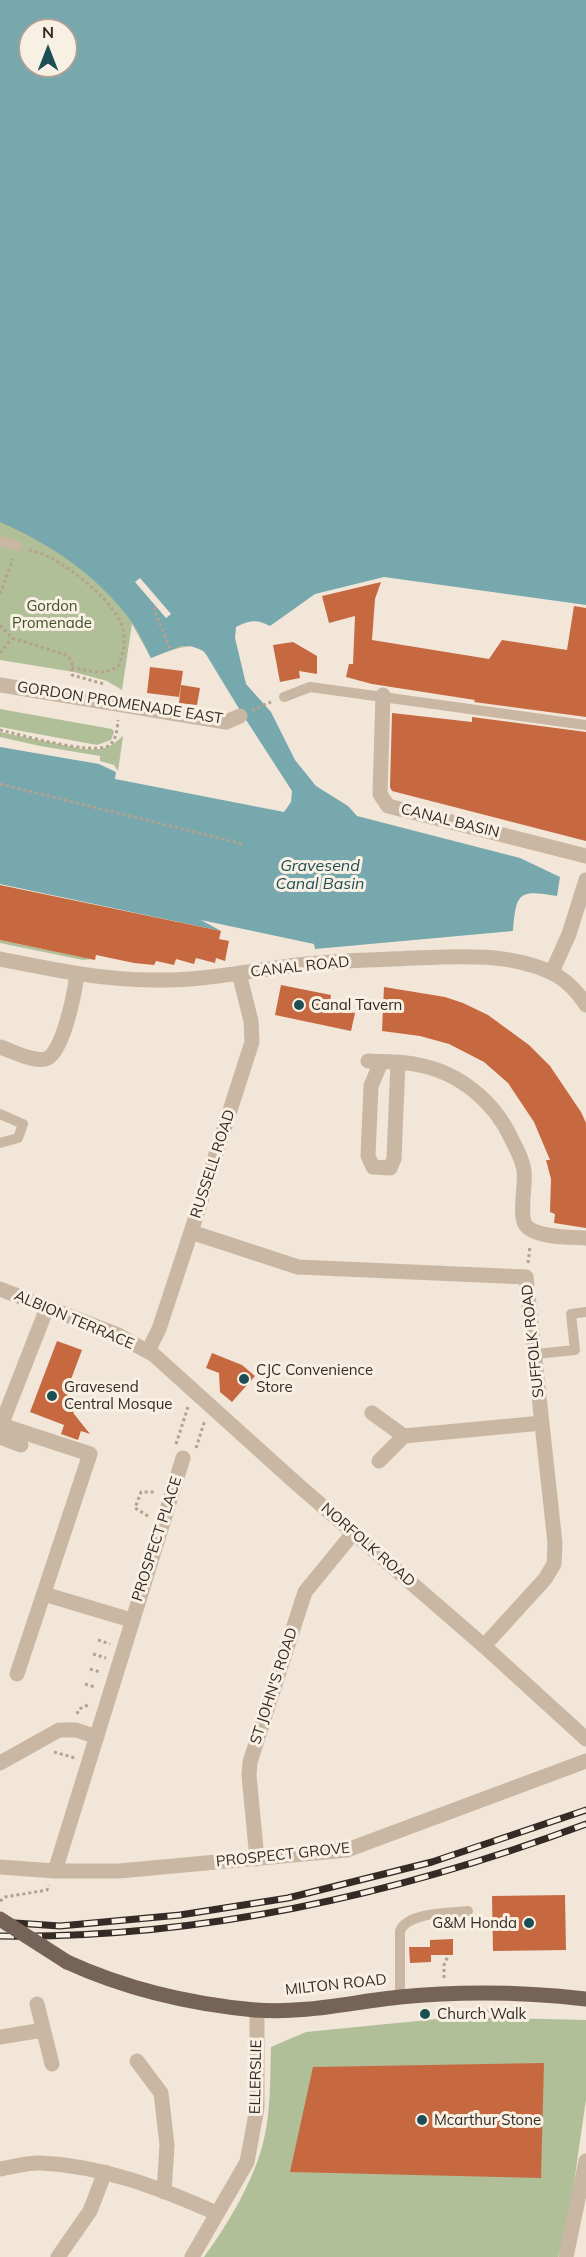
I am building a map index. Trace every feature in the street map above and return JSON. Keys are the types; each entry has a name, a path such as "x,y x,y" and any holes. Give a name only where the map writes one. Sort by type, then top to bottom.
{"main road":[{"name":"MILTON ROAD","path":"0,1919 67,1962 100,1977 138,1990 257,2010 327,2008 400,1997 494,1993 586,1999"}],"street":[{"name":"GORDON PROMENADE EAST","path":"0,685 226,722 240,716"},
{"name":"CANAL BASIN","path":"382,695 380,794 388,806 586,856"},
{"path":"552,972 569,934 586,880"},
{"name":"CANAL ROAD","path":"0,959 77,974 153,980 202,978 301,964 459,956 518,962 552,972 569,984 586,1005"},
{"name":"RUSSELL ROAD","path":"148,1351 159,1329 252,1038 251,1021 239,973"},
{"path":"0,1047 37,1059 51,1057 60,1043 77,974"},
{"path":"398,1062 394,1159 390,1168 373,1167 368,1156 371,1086 375,1062 398,1062 431,1068 471,1088 504,1123 522,1158 525,1180 523,1219 526,1226 540,1233 586,1238"},
{"name":"SUFFOLK ROAD","path":"191,1232 298,1267 526,1277 555,1543 554,1564 545,1579 484,1646"},
{"name":"ALBION TERRACE","path":"0,1289 118,1335 148,1351"},
{"path":"0,1430 47,1308"},
{"name":"NORFOLK ROAD","path":"148,1351 484,1646 586,1739"},
{"path":"372,1413 404,1436"},
{"path":"379,1461 404,1436 542,1422"},
{"path":"0,1430 21,1445"},
{"path":"0,1430 90,1454 17,1674"},
{"name":"PROSPECT PLACE","path":"52,1878 183,1458"},
{"name":"ST JOHN'S ROAD","path":"257,1859 249,1775 251,1759 305,1592 354,1532"},
{"name":"PROSPECT PLACE","path":"44,1594 131,1620"},
{"path":"0,1763 59,1730 76,1730 97,1737"},
{"name":"PROSPECT GROVE","path":"0,1867 52,1878 351,1848 586,1761"},
{"path":"37,2004 52,2064"},
{"name":"ELLERSLIE","path":"192,2257 247,2162 257,2108 257,2010"},
{"path":"0,2037 43,2030"},
{"path":"137,2061 161,2093 167,2145 164,2192"},
{"path":"566,2257 586,2161"},
{"path":"0,2169 39,2162 105,2172 127,2178 216,2213"},
{"path":"58,2257 90,2211 105,2172"}],"lane":[{"path":"0,541 17,546"},
{"path":"284,697 310,687 382,695 586,725"},
{"path":"0,1114 23,1124 18,1138 0,1143"},
{"path":"536,1354 575,1350 572,1314 586,1312"},
{"path":"400,1997 400,1932 402,1926 412,1919 468,1911"}],"path":[{"path":"0,594 17,546 50,557 71,571 99,595 120,621 123,645 119,665 111,671 99,673 72,669 70,658 67,655 12,638 0,625"},
{"path":"156,607 154,610 171,650"},
{"path":"0,652 12,638"},
{"path":"240,716 284,697"},
{"path":"0,730 85,748 108,746 115,738 121,704"},
{"path":"0,784 243,844"},
{"path":"526,1277 531,1230"},
{"path":"98,1640 115,1645"},
{"path":"93,1654 110,1660"},
{"path":"90,1669 105,1674"},
{"path":"86,1684 101,1689"},
{"path":"0,1901 5,1897 47,1890 52,1878"},
{"path":"444,1979 444,1965 448,1956"}],"green space":[{"name":"Gordon Promenade","path":"0,266 229,690 213,663 200,649 182,647 151,658 132,624 122,690 107,681 74,672 0,660"},
{"path":"0,709 112,729 114,732 111,740 97,745 0,727"},
{"path":"0,732 82,749 109,747 123,736 118,771 114,765 100,761 100,756 0,737"},
{"path":"0,940 92,959 83,960 0,943"},
{"path":"458,2017 586,2020 586,2099 568,2225 558,2257 204,2257 240,2201 260,2154 268,2116 271,2047 306,2032"}],"water":[{"name":"Gravesend Canal Basin","path":"0,0 586,0 586,605 384,577 315,594 270,626 253,621 236,627 235,638 246,684 271,712 295,760 316,786 348,806 357,816 520,858 560,877 557,896 534,893 522,897 518,901 513,931 315,949 314,944 201,920 221,931 0,884 0,747 99,764 116,772 115,779 284,812 291,802 292,791 204,651 191,646 181,646 151,658 131,621 104,590 55,551 0,522"}],"pier":[{"path":"140,578 171,614 166,618 135,582"}],"building":[{"path":"381,582 375,599 372,640 489,659 502,640 567,650 574,606 586,608 586,717 474,702 475,700 372,684 346,677 349,664 353,664 355,616 329,623 322,596"},
{"path":"293,642 317,656 317,674 299,671 300,678 280,682 273,645"},
{"path":"150,667 183,671 179,697 147,693"},
{"path":"181,685 200,688 197,705 179,703"},
{"path":"392,713 472,722 472,717 586,732 586,841 392,791 390,787"},
{"path":"0,885 221,931 219,939 229,941 225,961 216,958 215,963 196,958 194,964 176,959 174,965 156,961 154,965 96,955 95,960 0,940"},
{"path":"281,985 331,995 329,1008 355,1013 351,1031 275,1015"},
{"path":"384,987 445,997 463,1003 488,1015 529,1045 550,1066 586,1123 586,1228 554,1223 555,1214 550,1212 551,1179 546,1160 550,1160 534,1122 508,1083 484,1062 449,1044 420,1036 382,1031"},
{"name":"Gravesend Central Mosque","path":"57,1341 82,1350 67,1390 74,1414 90,1434 81,1431 78,1440 61,1434 64,1425 30,1412"},
{"name":"CJC Convenience Store","path":"212,1353 242,1365 255,1376 232,1402 220,1392 219,1373 206,1368"},
{"name":"G&M Honda","path":"565,1895 566,1950 493,1951 492,1896"},
{"path":"453,1939 453,1955 431,1955 431,1962 410,1963 409,1947 430,1947 430,1940"},
{"name":"Mcarthur Stone","path":"544,2063 541,2178 290,2172 313,2067"}],"railway":[{"path":"0,1922 60,1926 180,1915 288,1898 432,1862 586,1810"},
{"path":"0,1936 75,1935 150,1930 298,1907 371,1891 444,1871 586,1824"}],"place":[{"name":"Canal Tavern","path":"299,1005"},
{"name":"CJC Convenience Store","path":"244,1379"},
{"name":"Gravesend Central Mosque","path":"52,1396"},
{"name":"G&M Honda","path":"529,1923"},
{"name":"Church Walk","path":"425,2014"},
{"name":"Mcarthur Stone","path":"422,2120"}]}
